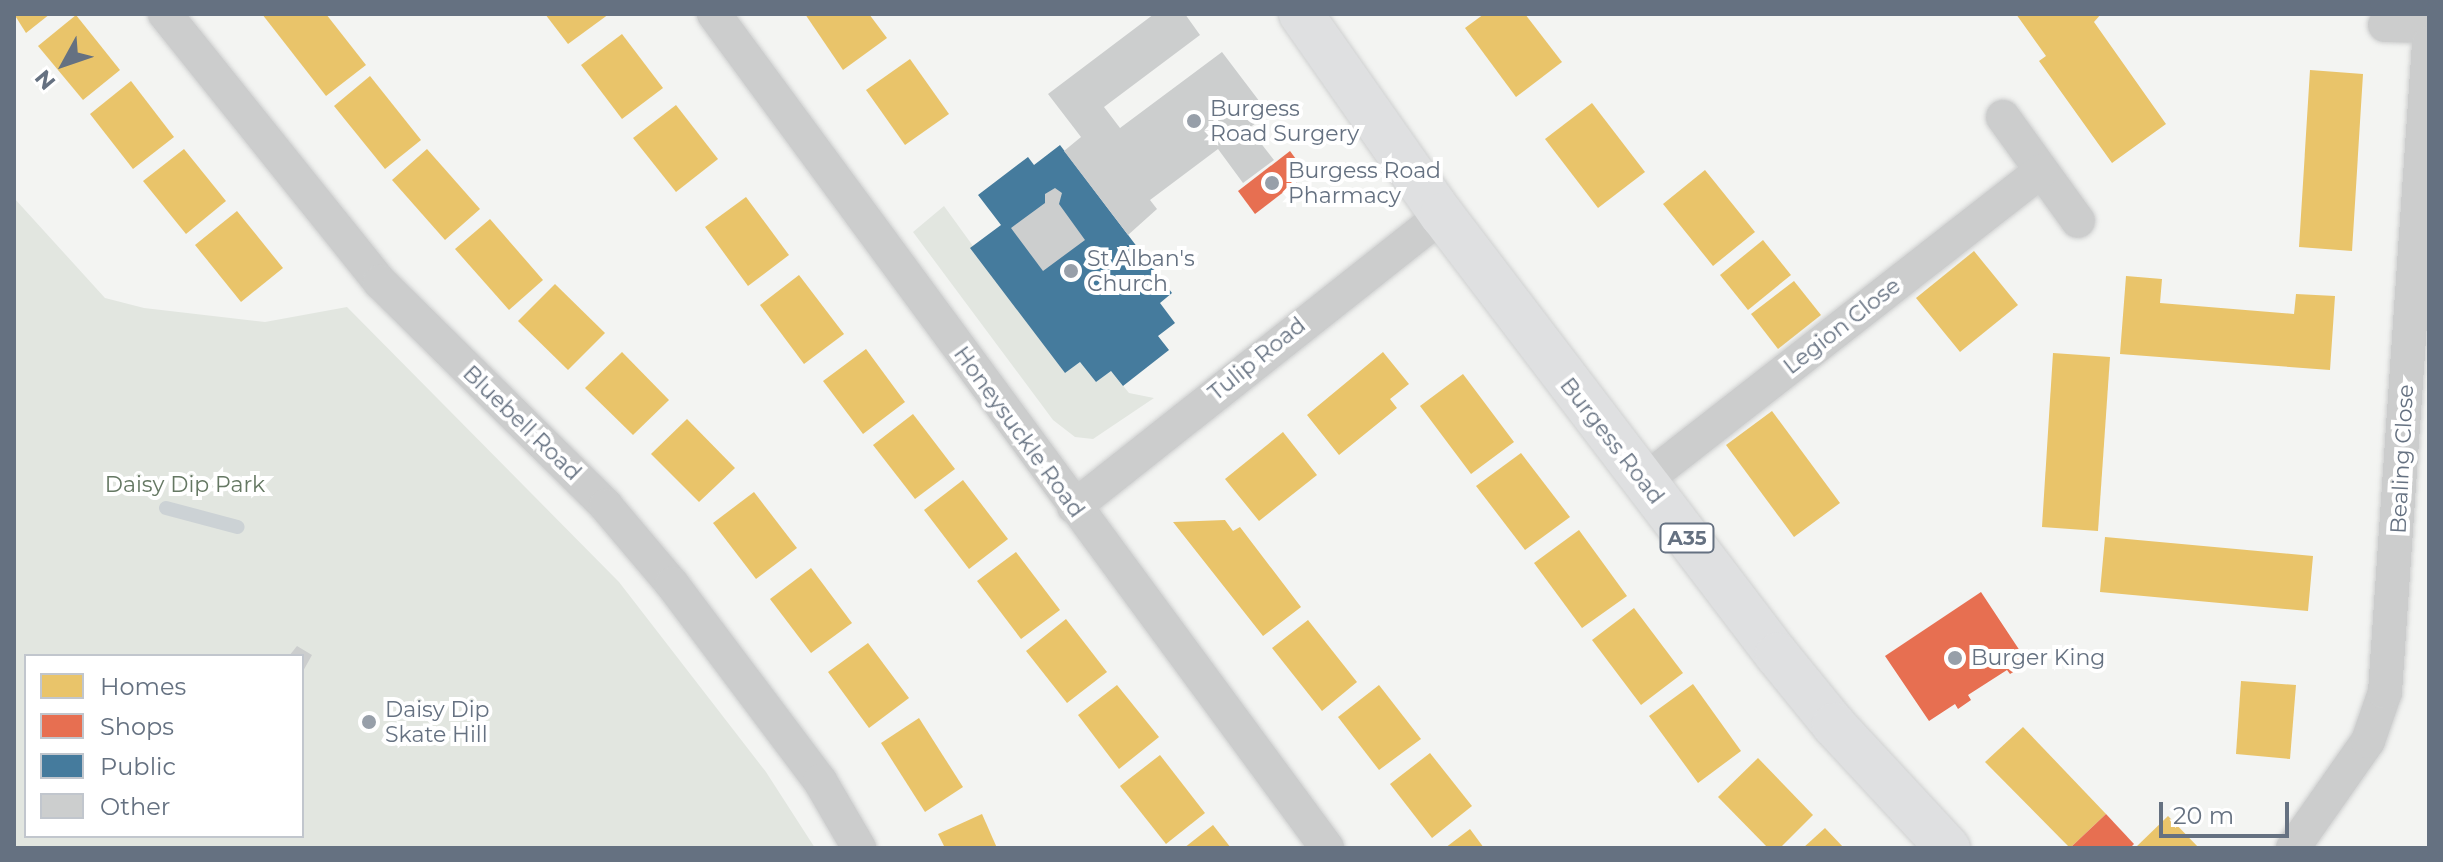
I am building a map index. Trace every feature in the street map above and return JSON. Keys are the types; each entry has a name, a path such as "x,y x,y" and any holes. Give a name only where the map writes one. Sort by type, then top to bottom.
{"main road":[{"name":"Burgess Road","path":"1301,14 1442,215 1816,704 1948,848"}],"street":[{"name":"Bluebell Road","path":"165,14 380,282 606,506 672,584 820,781 859,848"},
{"name":"Honeysuckle Road","path":"714,14 1327,848"},
{"path":"2385,25 2429,26"},
{"name":"Bealing Close","path":"2293,848 2368,741 2385,692 2429,43"},
{"path":"2003,117 2078,221"},
{"name":"Legion Close","path":"1644,481 2041,171"},
{"name":"Tulip Road","path":"1074,507 1442,215"}],"green space":[{"name":"Daisy Dip Park","path":"14,198 105,298 144,308 265,322 347,307 619,582 766,772 815,848 14,848"},
{"path":"944,206 1065,373 1080,362 1096,382 1111,371 1129,393 1154,398 1093,439 1075,437 1053,420 913,232"}],"building: Homes":[{"path":"14,14 50,14 26,33"},
{"path":"262,14 326,14 366,65 326,96"},
{"path":"545,14 609,14 568,44"},
{"path":"805,14 869,14 887,38 843,70"},
{"path":"1484,14 1525,14 1562,62 1516,97 1465,28"},
{"path":"2016,14 2101,14 2094,22 2166,124 2112,163 2039,61 2046,56"},
{"path":"76,15 120,70 83,100 38,46"},
{"path":"622,34 663,88 622,119 581,65"},
{"path":"910,59 949,114 905,145 866,90"},
{"path":"2310,70 2363,74 2352,251 2299,247"},
{"path":"370,76 421,140 385,169 334,106"},
{"path":"131,81 174,137 133,169 90,114"},
{"path":"1592,103 1645,172 1598,208 1545,139"},
{"path":"676,105 718,159 676,192 633,138"},
{"path":"184,149 226,201 186,234 143,181"},
{"path":"427,149 480,209 445,240 392,180"},
{"path":"1705,170 1755,232 1713,266 1663,204"},
{"path":"746,197 789,255 748,286 705,227"},
{"path":"237,211 283,268 241,302 195,245"},
{"path":"490,219 543,280 509,310 455,249"},
{"path":"1763,240 1791,275 1748,310 1720,275"},
{"path":"1974,251 2018,305 1960,352 1916,298"},
{"path":"799,275 844,334 804,364 760,305"},
{"path":"2126,276 2162,279 2160,303 2294,314 2296,294 2335,296 2330,370 2120,354"},
{"path":"1794,281 1821,315 1778,349 1751,314"},
{"path":"555,284 605,333 568,370 518,321"},
{"path":"866,349 905,402 863,434 823,381"},
{"path":"622,352 669,400 633,435 585,388"},
{"path":"1383,352 1409,384 1390,399 1397,408 1339,455 1307,415"},
{"path":"2053,353 2110,357 2098,531 2042,527"},
{"path":"1463,374 1514,442 1471,474 1420,406"},
{"path":"1772,411 1840,503 1794,537 1726,445"},
{"path":"913,414 955,469 915,499 873,445"},
{"path":"687,419 735,468 699,502 651,454"},
{"path":"1283,432 1317,475 1259,521 1225,479"},
{"path":"1521,453 1570,517 1525,550 1476,486"},
{"path":"963,480 1008,539 969,569 924,510"},
{"path":"754,492 797,548 756,579 713,523"},
{"path":"1225,520 1233,531 1240,527 1301,607 1263,636 1173,522"},
{"path":"1579,530 1627,596 1582,628 1534,563"},
{"path":"2105,537 2313,556 2308,611 2100,592"},
{"path":"1016,552 1060,610 1021,639 977,581"},
{"path":"811,568 852,623 811,653 770,599"},
{"path":"1634,608 1683,673 1641,705 1592,640"},
{"path":"1066,619 1107,672 1067,703 1026,651"},
{"path":"1308,620 1357,682 1322,711 1272,648"},
{"path":"868,643 909,698 869,728 828,672"},
{"path":"2241,681 2296,685 2290,759 2236,754"},
{"path":"1693,684 1741,751 1698,783 1649,716"},
{"path":"1117,685 1159,737 1119,769 1078,715"},
{"path":"1379,685 1421,739 1379,770 1338,717"},
{"path":"919,718 963,787 925,812 881,743"},
{"path":"2023,727 2106,814 2070,848 1985,762"},
{"path":"1430,753 1472,806 1432,838 1390,784"},
{"path":"1160,755 1205,813 1166,844 1120,786"},
{"path":"1758,758 1813,815 1780,848 1768,848 1718,797"},
{"path":"982,814 997,848 945,848 938,834"},
{"path":"2168,816 2199,848 2135,848"},
{"path":"1213,825 1231,848 1184,848"},
{"path":"1825,828 1844,848 1803,848"},
{"path":"1470,829 1484,848 1445,848"}],"building: Shops":[{"name":"Burgess Road Pharmacy","path":"1290,151 1307,174 1255,214 1238,191"},
{"name":"Burger King","path":"1981,592 2024,657 2025,665 2010,674 2007,670 1968,695 1971,700 1958,709 1955,704 1929,721 1885,656"},
{"path":"2106,814 2134,844 2130,848 2070,848"}],"building: Public":[{"name":"St Alban's Church","path":"1060,145 1172,293 1160,303 1175,323 1158,336 1169,350 1123,386 1111,371 1096,382 1080,362 1065,373 970,248 1001,225 978,195 1028,157 1034,165"}],"building: Other":[{"name":"Burgess Road Surgery","path":"1154,14 1185,14 1200,35 1104,107 1120,128 1222,52 1269,114 1249,128 1274,160 1243,183 1218,149 1150,200 1157,209 1128,235 1064,151 1081,137 1048,94"},
{"path":"1055,188 1062,193 1059,204 1085,240 1043,271 1011,228 1045,203 1045,194"},
{"path":"297,646 312,655 304,669 304,654 291,654"}],"waterway":[{"path":"166,508 238,527"}],"place":[{"name":"Burgess Road Surgery","path":"1194,121"},
{"name":"Burgess Road Pharmacy","path":"1272,183"},
{"name":"St Alban's Church","path":"1071,271"},
{"name":"Burger King","path":"1955,658"},
{"name":"Daisy Dip Skate Hill","path":"369,722"}]}
